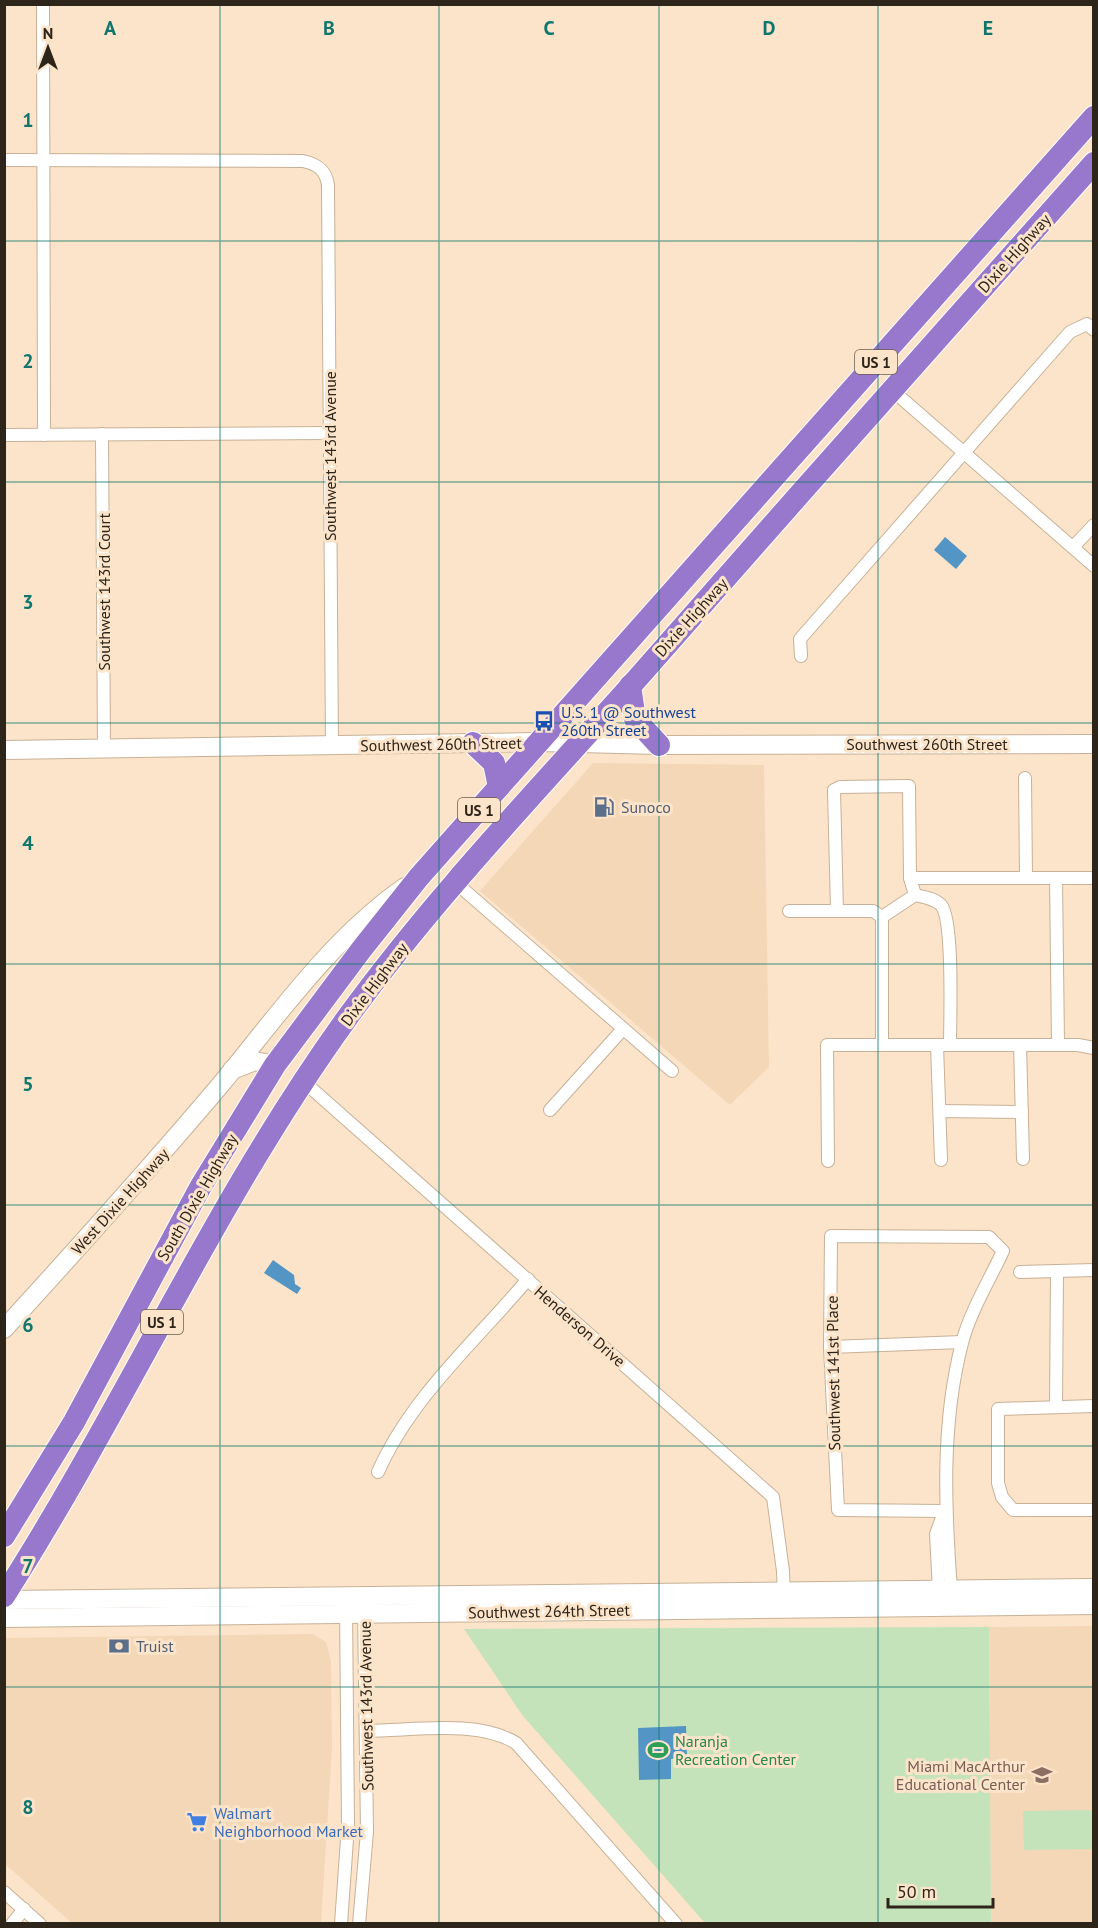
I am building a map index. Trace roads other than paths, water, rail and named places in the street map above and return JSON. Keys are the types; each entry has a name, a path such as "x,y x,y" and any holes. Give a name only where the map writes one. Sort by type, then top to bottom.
{"highway":[{"name":"Dixie Highway","path":"419,878 1094,117"},
{"name":"Dixie Highway","path":"303,1081 383,970 456,884 578,743 1094,163"},
{"path":"630,686 635,719 658,745"},
{"path":"473,743 494,764 499,788"},
{"name":"South Dixie Highway","path":"4,1536 74,1422 201,1186 275,1065 365,944 419,878"},
{"path":"275,1065 303,1081"},
{"name":"South Dixie Highway","path":"4,1598 102,1436 230,1198 303,1081"}],"street":[{"path":"43,4 44,435"},
{"path":"4,160 44,160"},
{"name":"Southwest 143rd Avenue","path":"44,160 303,161 320,168 328,185 332,747"},
{"path":"801,656 800,639 1070,332 1087,324 1094,330"},
{"path":"892,390 1094,566"},
{"path":"4,435 330,433"},
{"name":"Southwest 143rd Court","path":"102,435 104,750"},
{"path":"1073,547 1094,525"},
{"name":"Southwest 260th Street","path":"4,750 332,747 539,742 658,745 1094,744"},
{"path":"1025,778 1026,878"},
{"path":"837,911 834,790 840,787 909,786 910,878 915,895"},
{"name":"West Dixie Highway","path":"4,1329 160,1156 304,984 382,903 419,878"},
{"path":"910,878 1094,878"},
{"path":"1056,878 1058,1045"},
{"path":"456,884 672,1071"},
{"path":"882,917 915,895 935,900 942,906 948,927 940,1111 941,1160"},
{"path":"789,912 873,911 882,917"},
{"path":"882,917 882,1045"},
{"path":"550,1110 623,1029"},
{"path":"828,1161 827,1045 1058,1045 1094,1048"},
{"path":"1020,1045 1023,1159"},
{"path":"232,1070 255,1061 275,1065"},
{"name":"Henderson Drive","path":"303,1081 773,1497 784,1600"},
{"path":"940,1111 1022,1112"},
{"name":"Southwest 141st Place","path":"945,1511 838,1510 830,1347 831,1236 989,1237 1003,1251 963,1341"},
{"path":"1020,1272 1094,1270"},
{"path":"1056,1407 1057,1271"},
{"path":"378,1472 396,1436 415,1407 528,1279"},
{"path":"830,1347 963,1341 950,1404 945,1511 950,1552 945,1590"},
{"path":"1094,1406 998,1409 998,1483 1002,1497 1014,1510 1094,1510"},
{"name":"Southwest 264th Street","path":"784,1600 945,1590 1094,1588"},
{"name":"Southwest 264th Street","path":"4,1598 355,1605"},
{"name":"Southwest 264th Street","path":"4,1618 355,1605 784,1600 1094,1605"},
{"name":"Southwest 143rd Avenue","path":"355,1605 367,1731 368,1832 360,1923"},
{"name":"Southwest 143rd Avenue","path":"341,1923 348,1824 355,1605"},
{"path":"367,1731 473,1729 506,1737 526,1754 676,1923"},
{"path":"4,1892 40,1923"},
{"path":"12,1923 24,1909"}],"water":[{"path":"945,537 967,556 956,569 934,550"},
{"path":"273,1260 294,1275 295,1284 301,1288 297,1294 264,1273"},
{"path":"686,1726 687,1757 671,1759 671,1779 639,1780 638,1728"}],"place":[{"name":"U.S. 1 @ Southwest 260th Street","path":"544,721"},
{"name":"Sunoco","path":"604,807"},
{"name":"Truist","path":"119,1646"},
{"name":"Naranja Recreation Center","path":"658,1750"},
{"name":"Miami MacArthur Educational Center","path":"1042,1775"},
{"name":"Walmart Neighborhood Market","path":"197,1822"}]}
